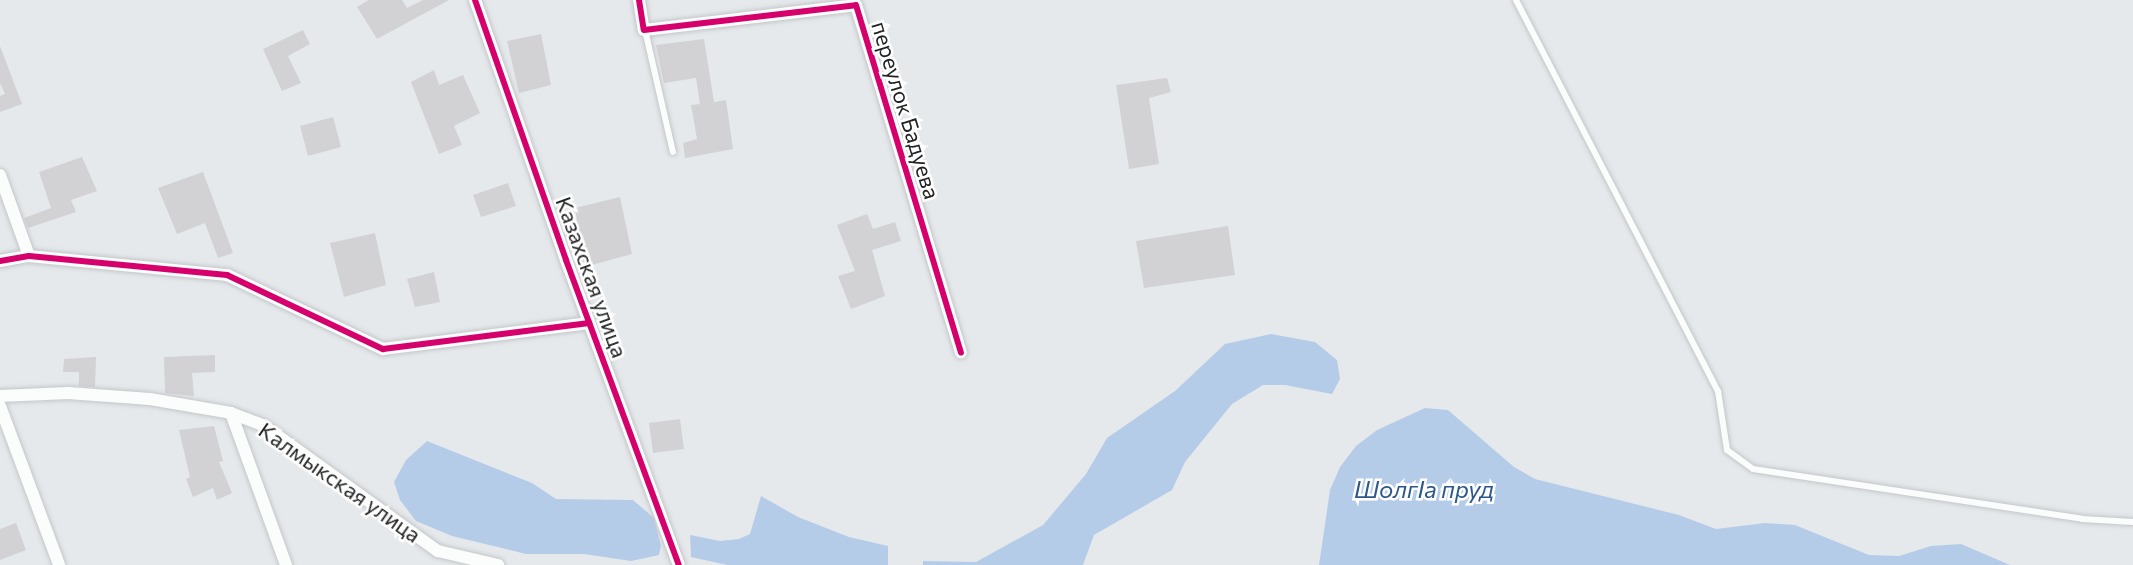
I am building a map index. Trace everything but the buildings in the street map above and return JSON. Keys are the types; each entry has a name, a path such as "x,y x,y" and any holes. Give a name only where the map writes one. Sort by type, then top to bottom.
{"street":[{"name":"Казахская улица","path":"475,0 589,322 680,565"},
{"path":"639,0 644,30"},
{"name":"переулок Бадуева","path":"644,30 856,5 961,353"},
{"path":"0,175 29,256"},
{"path":"0,261 29,256 227,275 383,349 589,322"},
{"name":"Калмыкская улица","path":"0,396 68,393 150,399 231,412 263,425 438,551 498,565"},
{"path":"0,406 59,565"},
{"path":"231,412 286,565"}],"lane":[{"path":"1516,0 1718,391 1727,450 1753,469 2082,519 2133,522"},
{"path":"644,30 673,152"}],"water":[{"path":"1271,334 1315,342 1337,360 1340,379 1332,394 1285,385 1263,385 1232,404 1185,462 1172,490 1094,535 1083,565 923,565 923,561 976,562 1043,525 1086,474 1107,438 1175,391 1225,344"},
{"name":"ШолгIа пруд","path":"1425,408 1448,410 1514,467 1535,479 1679,515 1716,529 1765,523 1795,525 1869,555 1899,556 1931,546 1961,544 2010,565 1319,565 1330,490 1340,467 1356,446 1377,430"},
{"path":"427,441 532,483 556,499 633,500 654,518 661,546 659,555 631,561 584,554 526,554 452,536 416,521 400,500 394,482 406,460"},
{"path":"761,496 798,517 849,537 888,546 888,565 727,565 691,557 690,535 720,541 739,539 750,534"}],"cycle path":[{"path":"475,0 566,260 679,565"},
{"path":"639,0 644,30 856,5 961,353"},
{"path":"0,261 29,256 227,275 383,349 589,323"}]}
